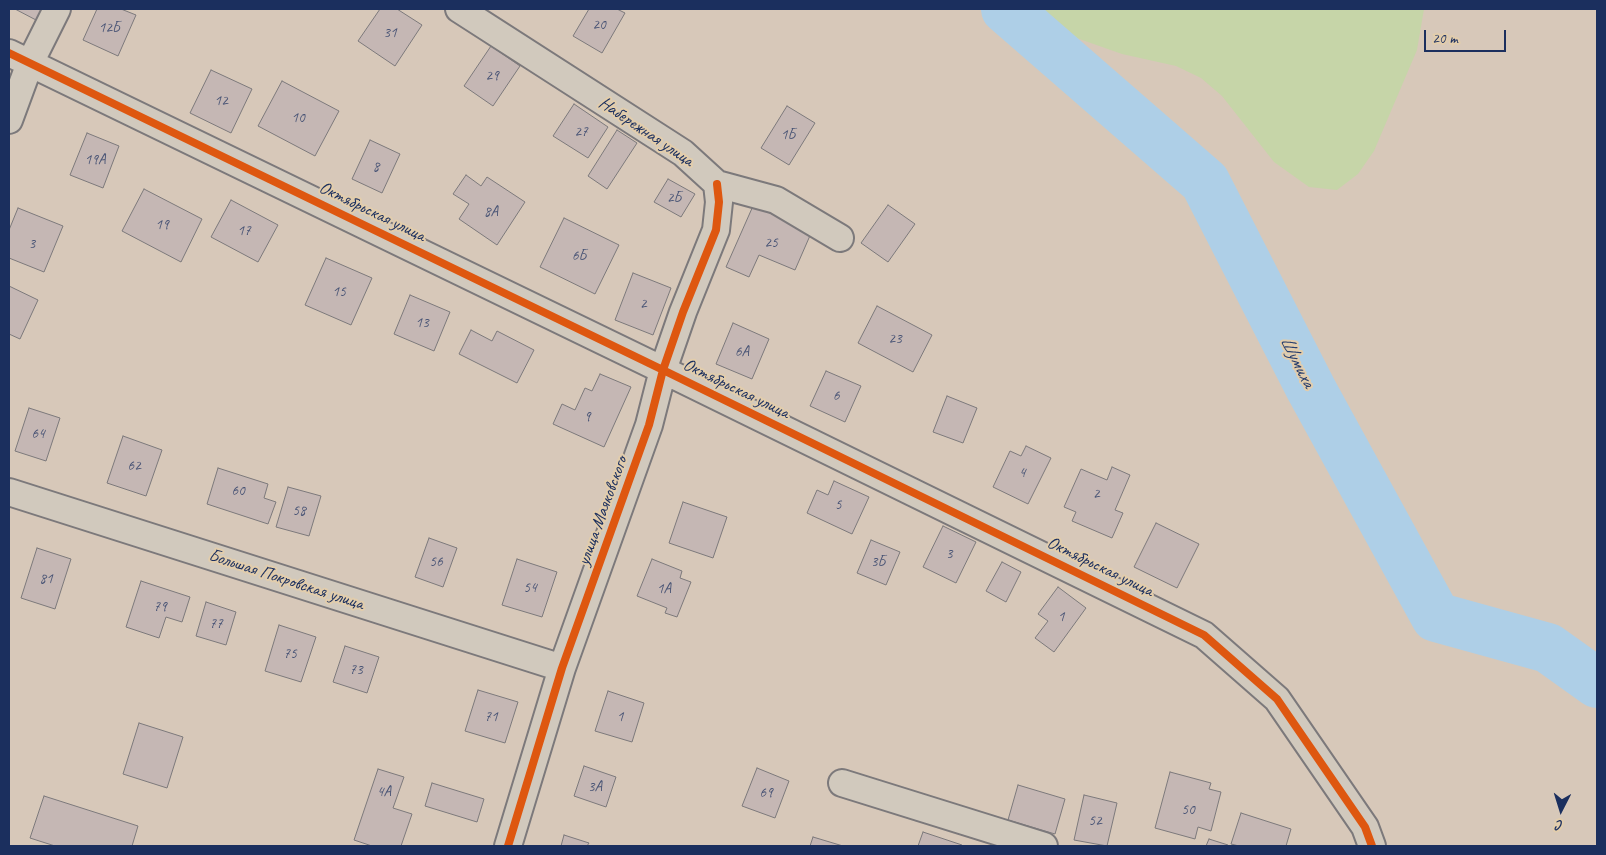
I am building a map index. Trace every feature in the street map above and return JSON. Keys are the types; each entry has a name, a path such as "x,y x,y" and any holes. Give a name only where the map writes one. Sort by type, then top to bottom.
{"street":[{"path":"9,120 19,58 57,9"},
{"name":"Набережная улица","path":"458,9 683,153 717,184 776,200 840,238"},
{"name":"Октябрьская улица","path":"19,58 1204,635 1277,699 1365,827 1372,846"},
{"name":"улица Маяковского","path":"508,846 562,668 649,425 663,370 683,312 716,230 719,202 717,184"},
{"name":"Большая Покровская улица","path":"9,492 562,668"},
{"path":"842,783 1044,846"}],"green space":[{"path":"1038,9 1424,9 1417,50 1374,151 1358,174 1337,190 1309,187 1274,162 1222,96 1201,78 1176,66 1122,54 1068,35"}],"building":[{"path":"15,9 42,9 36,20"},
{"path":"97,9 121,9 136,15 118,56 83,40"},
{"path":"380,9 397,9 422,25 395,66 358,41"},
{"path":"589,9 617,9 625,13 602,53 573,36"},
{"path":"491,46 520,66 493,106 464,86"},
{"path":"211,70 252,89 231,133 190,113"},
{"path":"282,81 339,111 315,156 258,126"},
{"path":"574,104 608,127 588,158 553,136"},
{"path":"787,106 815,123 789,165 761,148"},
{"path":"617,130 637,143 607,189 588,176"},
{"path":"87,133 119,146 103,188 70,175"},
{"path":"370,140 400,154 382,193 352,179"},
{"path":"466,175 481,186 487,177 525,202 497,245 459,219 469,204 453,194"},
{"path":"668,179 695,194 681,217 654,202"},
{"path":"144,189 202,219 181,262 122,231"},
{"path":"231,200 278,225 258,262 211,237"},
{"path":"888,205 915,224 888,262 861,243"},
{"path":"753,206 812,231 795,270 759,255 749,277 726,267"},
{"path":"18,208 63,226 44,272 9,258 9,230"},
{"path":"564,218 619,245 595,294 540,267"},
{"path":"326,258 372,278 351,325 305,305"},
{"path":"633,273 671,288 653,335 615,320"},
{"path":"9,286 38,300 20,339 9,334"},
{"path":"410,295 450,312 434,351 394,334"},
{"path":"877,306 932,335 913,372 858,343"},
{"path":"733,323 769,339 752,379 716,364"},
{"path":"471,330 492,341 497,331 534,350 517,383 459,354"},
{"path":"826,371 861,386 845,422 810,406"},
{"path":"600,374 631,387 604,447 553,424 562,404 575,410 585,388 592,391"},
{"path":"947,396 977,408 963,443 933,432"},
{"path":"29,408 60,418 46,461 15,451"},
{"path":"123,436 162,450 146,496 107,483"},
{"path":"1026,446 1051,458 1028,504 993,487 1010,451 1021,456"},
{"path":"1112,467 1130,475 1115,510 1123,513 1112,538 1072,521 1076,512 1064,507 1081,469 1107,480"},
{"path":"218,468 268,484 264,498 276,502 268,524 207,504"},
{"path":"834,481 869,497 852,534 807,513 817,490 828,495"},
{"path":"288,487 321,496 309,536 276,527"},
{"path":"683,502 727,517 713,558 669,543"},
{"path":"1156,523 1199,544 1177,588 1134,567"},
{"path":"943,526 976,542 956,583 923,567"},
{"path":"429,538 457,548 443,587 415,577"},
{"path":"871,540 900,552 886,585 857,573"},
{"path":"37,548 71,559 55,609 21,598"},
{"path":"517,559 557,572 542,617 502,605"},
{"path":"652,559 682,571 680,578 691,582 677,617 665,613 667,608 637,596"},
{"path":"1002,562 1021,572 1006,602 986,591"},
{"path":"141,581 190,597 182,622 166,617 159,638 126,627"},
{"path":"1058,587 1086,608 1054,652 1035,638 1048,621 1038,614"},
{"path":"206,602 236,612 226,645 196,636"},
{"path":"279,625 316,637 301,682 265,671"},
{"path":"345,646 379,657 367,693 333,682"},
{"path":"478,690 518,702 505,743 465,731"},
{"path":"608,691 644,703 632,742 595,731"},
{"path":"139,723 183,737 167,788 123,774"},
{"path":"584,766 616,777 606,807 574,796"},
{"path":"757,768 789,781 775,818 742,806"},
{"path":"378,769 404,777 393,808 412,814 401,846 372,846 354,840"},
{"path":"1170,772 1211,783 1209,789 1221,792 1211,831 1198,827 1195,839 1155,828"},
{"path":"432,783 484,799 477,822 425,806"},
{"path":"1018,785 1065,799 1055,834 1008,820"},
{"path":"1084,795 1117,803 1107,846 1074,840"},
{"path":"44,796 138,826 132,846 55,846 30,838"},
{"path":"1241,813 1291,829 1286,846 1239,846 1231,844"},
{"path":"923,832 962,845 918,846"},
{"path":"564,835 589,843 587,846 561,846"},
{"path":"813,837 843,846 810,846"},
{"path":"1209,839 1228,845 1206,846"}],"waterway":[{"name":"Шумиха","path":"1006,9 1205,182 1311,389 1436,617 1548,648 1597,683"}],"cycle path":[{"path":"9,53 1204,635 1277,699 1365,827 1372,846"},
{"path":"508,846 562,668 649,425 663,370 683,312 716,230 719,202 717,184"}]}
